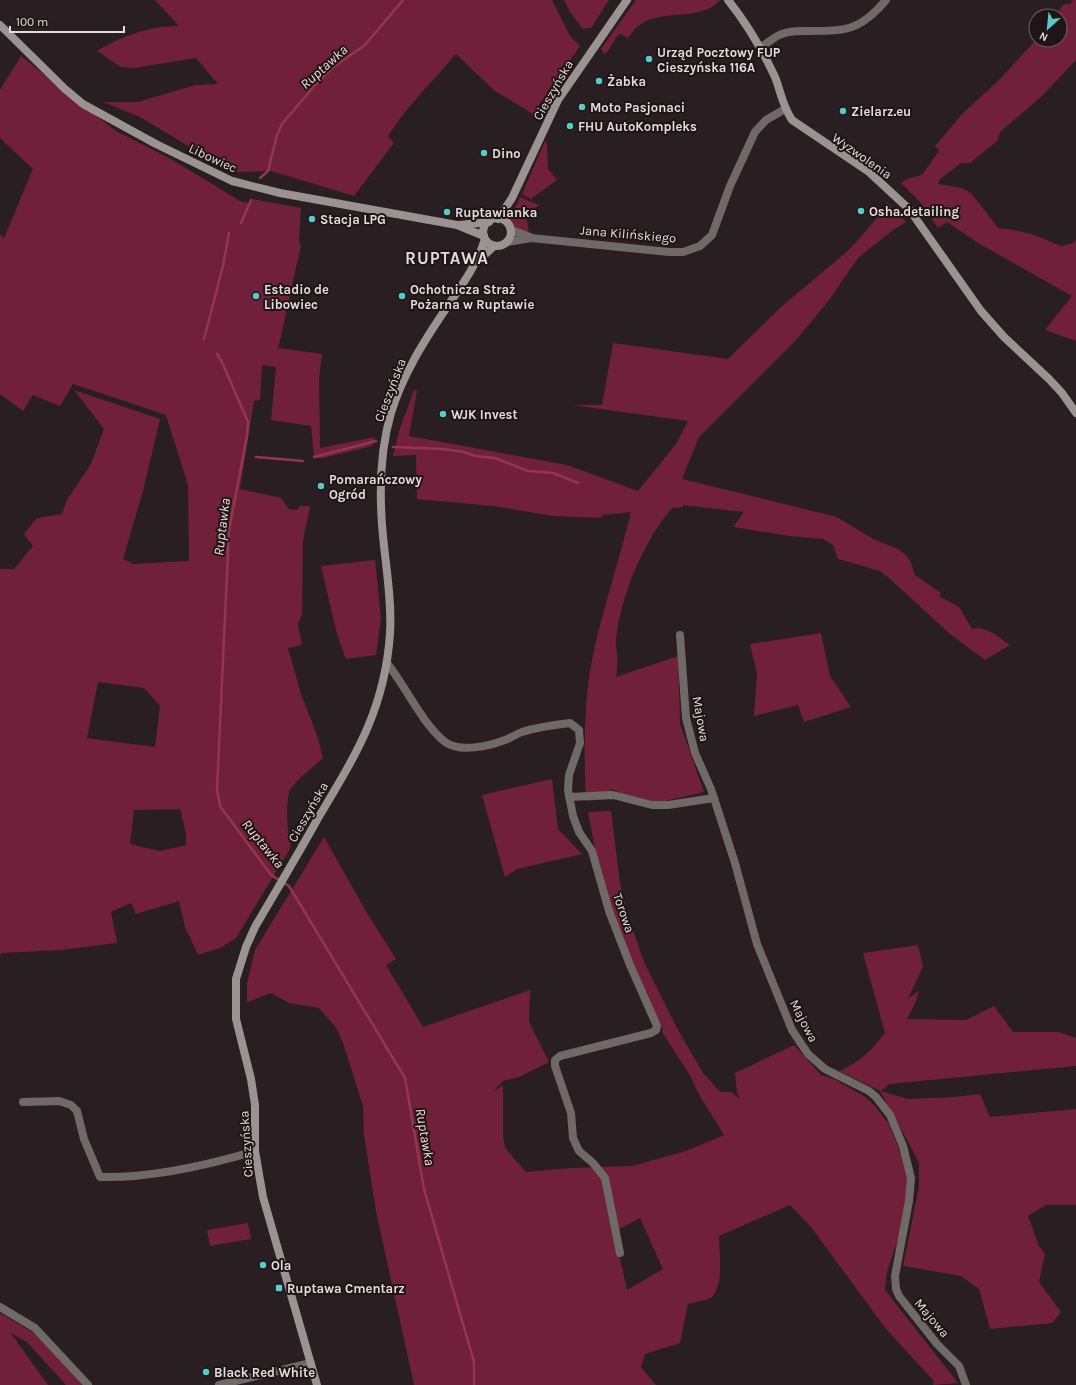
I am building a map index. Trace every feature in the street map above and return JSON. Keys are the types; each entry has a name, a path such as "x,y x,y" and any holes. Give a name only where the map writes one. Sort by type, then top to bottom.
{"main road":[{"name":"Cieszyńska","path":"498,219 512,198 558,100 627,0"},
{"name":"Wyzwolenia","path":"728,0 761,47 776,80 785,110 796,124 869,172 909,208 980,311 1004,337 1049,379 1062,393 1076,413"},
{"name":"Libowiec","path":"0,25 65,89 83,104 214,173 244,184 276,193 457,225 489,222"},
{"name":"Cieszyńska","path":"509,227 512,198"},
{"path":"498,219 509,227 510,236 507,242 501,246 494,246 484,238 485,227 489,222 498,219"},
{"name":"Libowiec","path":"457,225 484,238"},
{"name":"Cieszyńska","path":"477,262 484,238"},
{"name":"Cieszyńska","path":"317,1385 263,1197 255,1151 255,1105 251,1079 244,1056 236,1019 236,979 246,947 255,927 361,743 374,715 382,689 387,663 390,610 380,498 382,453 386,434 398,395 414,359 477,262 494,246"}],"street":[{"path":"761,47 781,34 794,31 849,29 869,17 886,0"},
{"name":"Jana Kilińskiego","path":"507,242 531,238 669,252 683,252 700,246 712,235 730,186 755,132 766,120 785,110"},
{"name":"Jana Kilińskiego","path":"509,227 531,238"},
{"name":"Majowa","path":"680,635 686,718 695,753 714,798 735,863 757,944 792,1030 808,1054 825,1069 869,1091 884,1106 895,1125 903,1146 911,1178 907,1213 895,1276 896,1289 905,1305 937,1344 959,1366 966,1385"},
{"name":"Torowa","path":"387,663 401,681 409,697 437,733 447,743 456,746 480,747 505,740 521,732 555,724 570,723 574,724 580,730 580,743 569,775 569,797 575,824 592,851 609,911 630,965 657,1026 656,1030 650,1033 560,1056 555,1060 555,1066 571,1113 573,1138 579,1151 593,1163 605,1178 620,1253"},
{"path":"569,797 613,795 652,805 668,805 714,798"},
{"path":"23,1102 59,1101 72,1105 77,1112 84,1139 100,1177 120,1177 178,1168 219,1161 255,1151"},
{"path":"0,1307 35,1328 88,1385"},
{"path":"219,1385 311,1363"}],"shaded area":[{"path":"155,0 552,0 570,36 580,46 533,114 495,91 456,54 395,125 388,136 394,143 354,196 271,171 237,172 220,165 140,117 103,102 138,102 195,85 218,84 196,58 134,68 121,67 97,51 115,41 136,33 169,26 179,26"},
{"path":"564,0 609,0 591,28 583,29 570,12"},
{"path":"636,0 720,0 712,7 702,11 670,15 648,20 637,27 628,38 620,34 618,35 607,52 604,54 601,49"},
{"path":"1073,0 1076,0 1076,60 1042,96 1000,132 997,141 970,163 961,163 940,179 938,184 962,188 972,194 998,228 1031,234 1061,246 1073,243 1076,240 1076,341 1045,330 1072,296 978,243 947,222 938,228 920,202 901,183 907,179 922,175 939,151 935,146 963,113 997,82 1029,48 1068,48 1068,8 1061,8 1064,4 1070,4"},
{"path":"21,56 116,131 171,159 240,201 249,203 240,226 252,199 301,208 299,242 301,245 277,354 279,348 322,354 319,379 320,448 375,437 372,446 323,458 314,458 311,426 271,420 276,367 262,365 260,400 254,401 240,489 281,498 289,509 297,510 300,506 310,506 303,541 302,615 298,624 302,645 288,648 301,694 318,738 323,758 302,776 291,788 288,799 287,817 288,834 291,847 236,938 220,948 198,955 185,927 179,901 136,914 131,903 111,912 117,943 61,950 2,953 0,955 0,569 14,569 33,546 24,534 37,518 62,514 67,500 91,464 104,429 74,390 160,419 143,491 123,559 133,564 189,561 188,485 166,415 73,384 60,406 33,395 23,411 0,394 0,234 4,238 33,169 0,138 0,90","holes":["98,682 144,688 160,706 155,747 87,738","180,809 186,833 186,845 160,851 130,844 134,810"]},
{"path":"545,141 547,144 548,169 557,180 531,199 522,194"},
{"path":"520,197 539,205 526,215 529,233 513,229 510,219"},
{"path":"887,202 906,222 893,230 858,258 830,299 797,339 699,437 682,479 837,517 873,539 898,549 906,555 911,563 915,575 941,593 939,596 959,607 972,629 977,628 987,630 1010,645 985,660 950,634 880,571 838,559 833,545 823,539 790,536 733,527 744,512 683,505 683,507 672,508 652,536 643,552 622,606 616,640 616,677 678,656 680,724 704,792 648,805 611,789 611,799 586,801 585,739 589,677 603,615 631,512 602,515 601,518 553,516 493,506 417,499 416,455 393,456 399,431 414,390 417,391 409,436 567,465 638,491 676,444 688,421 572,405 602,405 613,343 728,359 781,307 850,249 878,217"},
{"path":"375,560 381,618 376,655 346,659 337,634 321,566"},
{"path":"821,633 830,676 851,707 804,722 798,705 754,716 757,674 750,644"},
{"path":"552,779 558,829 582,854 517,869 505,877 482,795"},
{"path":"611,811 620,883 627,913 644,962 677,1028 703,1073 720,1092 731,1092 740,1100 737,1093 735,1073 794,1045 821,1075 834,1079 864,1096 875,1106 889,1124 909,1174 902,1227 887,1272 885,1290 958,1383 933,1385 934,1381 886,1329 811,1227 790,1205 719,1236 720,1270 719,1280 714,1295 709,1299 688,1304 680,1343 645,1354 641,1367 656,1385 414,1385 376,1211 364,1135 363,1106 343,1043 337,1029 319,1008 289,1003 271,993 247,1002 247,983 255,950 324,837 367,913 396,959 386,965 423,1027 530,990 529,1022 549,1062 519,1077 503,1081 493,1092 503,1085 503,1135 505,1148 526,1172 571,1168 632,1166 686,1151 724,1135 698,1093 691,1077 662,1032 663,1030 638,978 608,897 593,841 588,812","holes":["640,1218 663,1269 627,1290 614,1232"]},
{"path":"918,945 923,966 908,999 919,990 916,1001 907,1019 966,1020 994,1006 1013,1032 1058,1032 1076,1038 1076,1066 889,1084 881,1091 907,1099 955,1097 980,1094 990,1117 1076,1109 1076,1205 1046,1205 1028,1216 1039,1246 1045,1254 1039,1282 1061,1312 1052,1323 990,1329 979,1289 961,1276 903,1266 919,1187 919,1162 880,1091 839,1071 853,1064 865,1055 885,1033 863,953"},
{"path":"248,1223 251,1239 210,1246 207,1230"},
{"path":"0,1313 42,1338 82,1385 66,1385 28,1343 10,1332 48,1385 0,1385"}],"waterway":[{"name":"Ruptawka","path":"260,178 268,171 277,135 282,124 315,85 332,68 365,45 403,0"},
{"name":"Ruptawka","path":"241,223 251,200"},
{"name":"Ruptawka","path":"204,339 223,266 229,233"},
{"name":"Ruptawka","path":"217,354 222,362 248,422 247,436 229,530 217,790 220,806 271,875 289,886 405,1078 424,1189 474,1362 474,1385"},
{"path":"314,457 376,441"},
{"path":"393,447 443,449 464,452 475,456 495,458 528,471 553,473 578,483"},
{"path":"256,457 303,461"}],"place":[{"name":"Urząd Pocztowy FUP Cieszyńska 116A","path":"649,59"},
{"name":"Żabka","path":"599,81"},
{"name":"Moto Pasjonaci","path":"582,107"},
{"name":"Zielarz.eu","path":"843,111"},
{"name":"FHU AutoKompleks","path":"570,126"},
{"name":"Dino","path":"484,153"},
{"name":"Osha.detailing","path":"861,211"},
{"name":"Ruptawianka","path":"447,212"},
{"name":"Stacja LPG","path":"312,219"},
{"name":"Estadio de Libowiec","path":"256,296"},
{"name":"Ochotnicza Straż Pożarna w Ruptawie","path":"402,296"},
{"name":"WJK Invest","path":"443,414"},
{"name":"Pomarańczowy Ogród","path":"321,486"},
{"name":"Ola","path":"263,1265"},
{"name":"Ruptawa Cmentarz","path":"279,1288"},
{"name":"Black Red White","path":"206,1372"}],"district":[{"name":"RUPTAWA","path":"447,258"}]}
